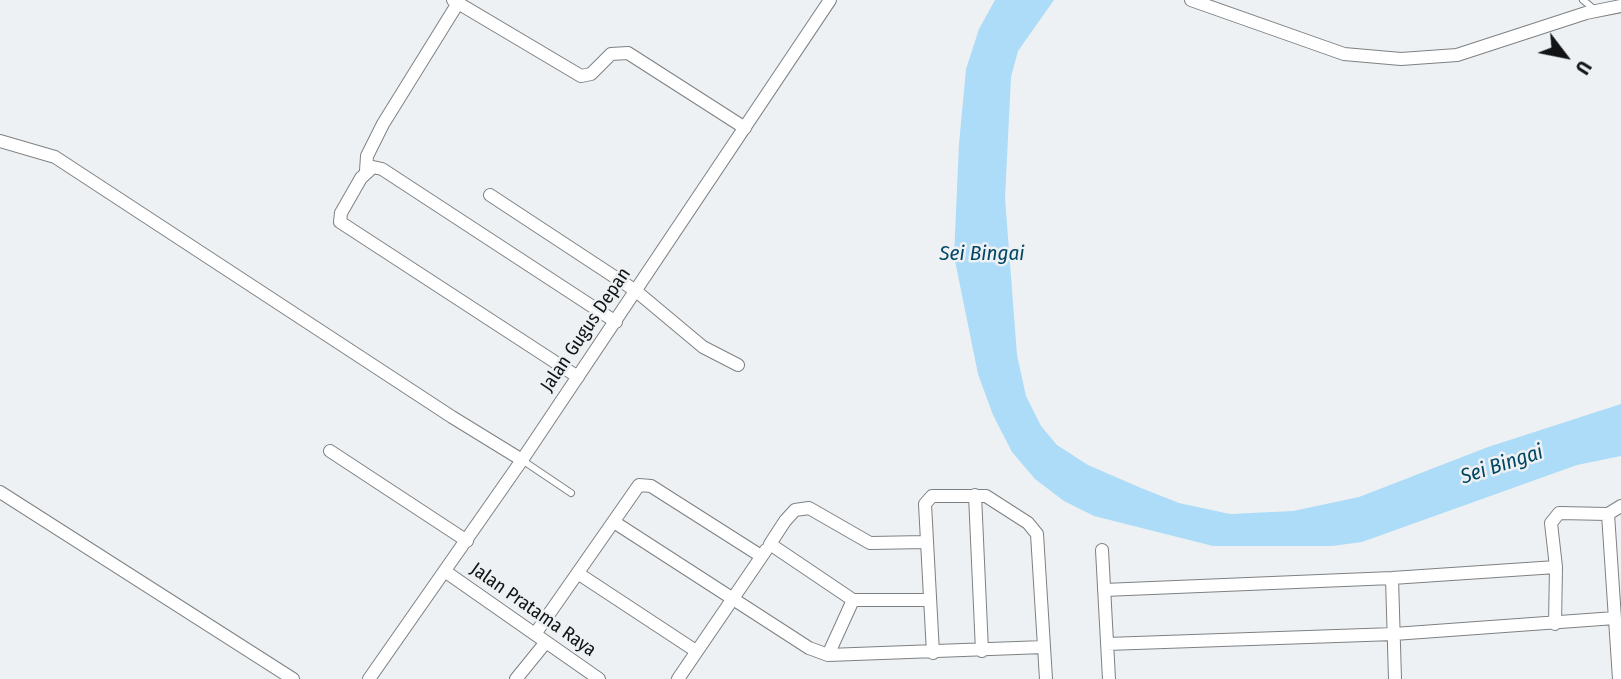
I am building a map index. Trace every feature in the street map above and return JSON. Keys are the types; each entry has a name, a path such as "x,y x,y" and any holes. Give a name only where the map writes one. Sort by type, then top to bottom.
{"street":[{"name":"Jalan Gugus Depan","path":"369,679 446,572 616,322 830,0"},
{"path":"1191,0 1344,54 1401,59 1457,55 1621,6"},
{"path":"578,377 340,222 341,213 366,171 367,156 383,124 456,1 581,76 591,74 611,54 628,53 745,128"},
{"path":"0,141 55,157 522,460"},
{"path":"366,171 373,167 382,169 616,322"},
{"path":"490,195 636,291 703,348 738,366"},
{"path":"330,452 467,541"},
{"path":"535,634 579,574 634,489 645,485 761,556"},
{"path":"0,492 293,679"},
{"path":"975,495 982,651"},
{"path":"933,653 923,511 932,496 975,495 990,498 1035,530 1046,679"},
{"path":"1555,624 1556,568 1550,529 1554,517 1559,513 1608,514 1621,506"},
{"path":"678,679 785,521 801,508 814,510 870,543 926,542"},
{"path":"1608,514 1619,679"},
{"path":"614,522 809,648 828,655 1044,647"},
{"path":"770,544 853,600 929,600"},
{"path":"1102,550 1109,679"},
{"path":"1104,590 1556,568"},
{"name":"Jalan Pratama Raya","path":"446,572 599,679"},
{"path":"579,574 696,652"},
{"path":"1392,578 1395,679"},
{"path":"828,655 853,600"},
{"path":"1107,645 1394,634 1615,618"},
{"path":"516,679 546,642"}],"lane":[{"path":"1583,0 1597,11"},
{"path":"522,460 571,492"}],"water":[{"name":"Sei Bingai","path":"995,0 1054,0 1018,51 1011,77 1005,198 1017,355 1026,396 1041,426 1057,445 1088,465 1141,488 1179,503 1230,514 1293,511 1359,497 1488,447 1621,404 1621,456 1577,465 1362,542 1332,546 1213,546 1094,516 1064,501 1035,479 1012,452 993,415 978,374 954,256 959,144 966,69 979,29"}]}
